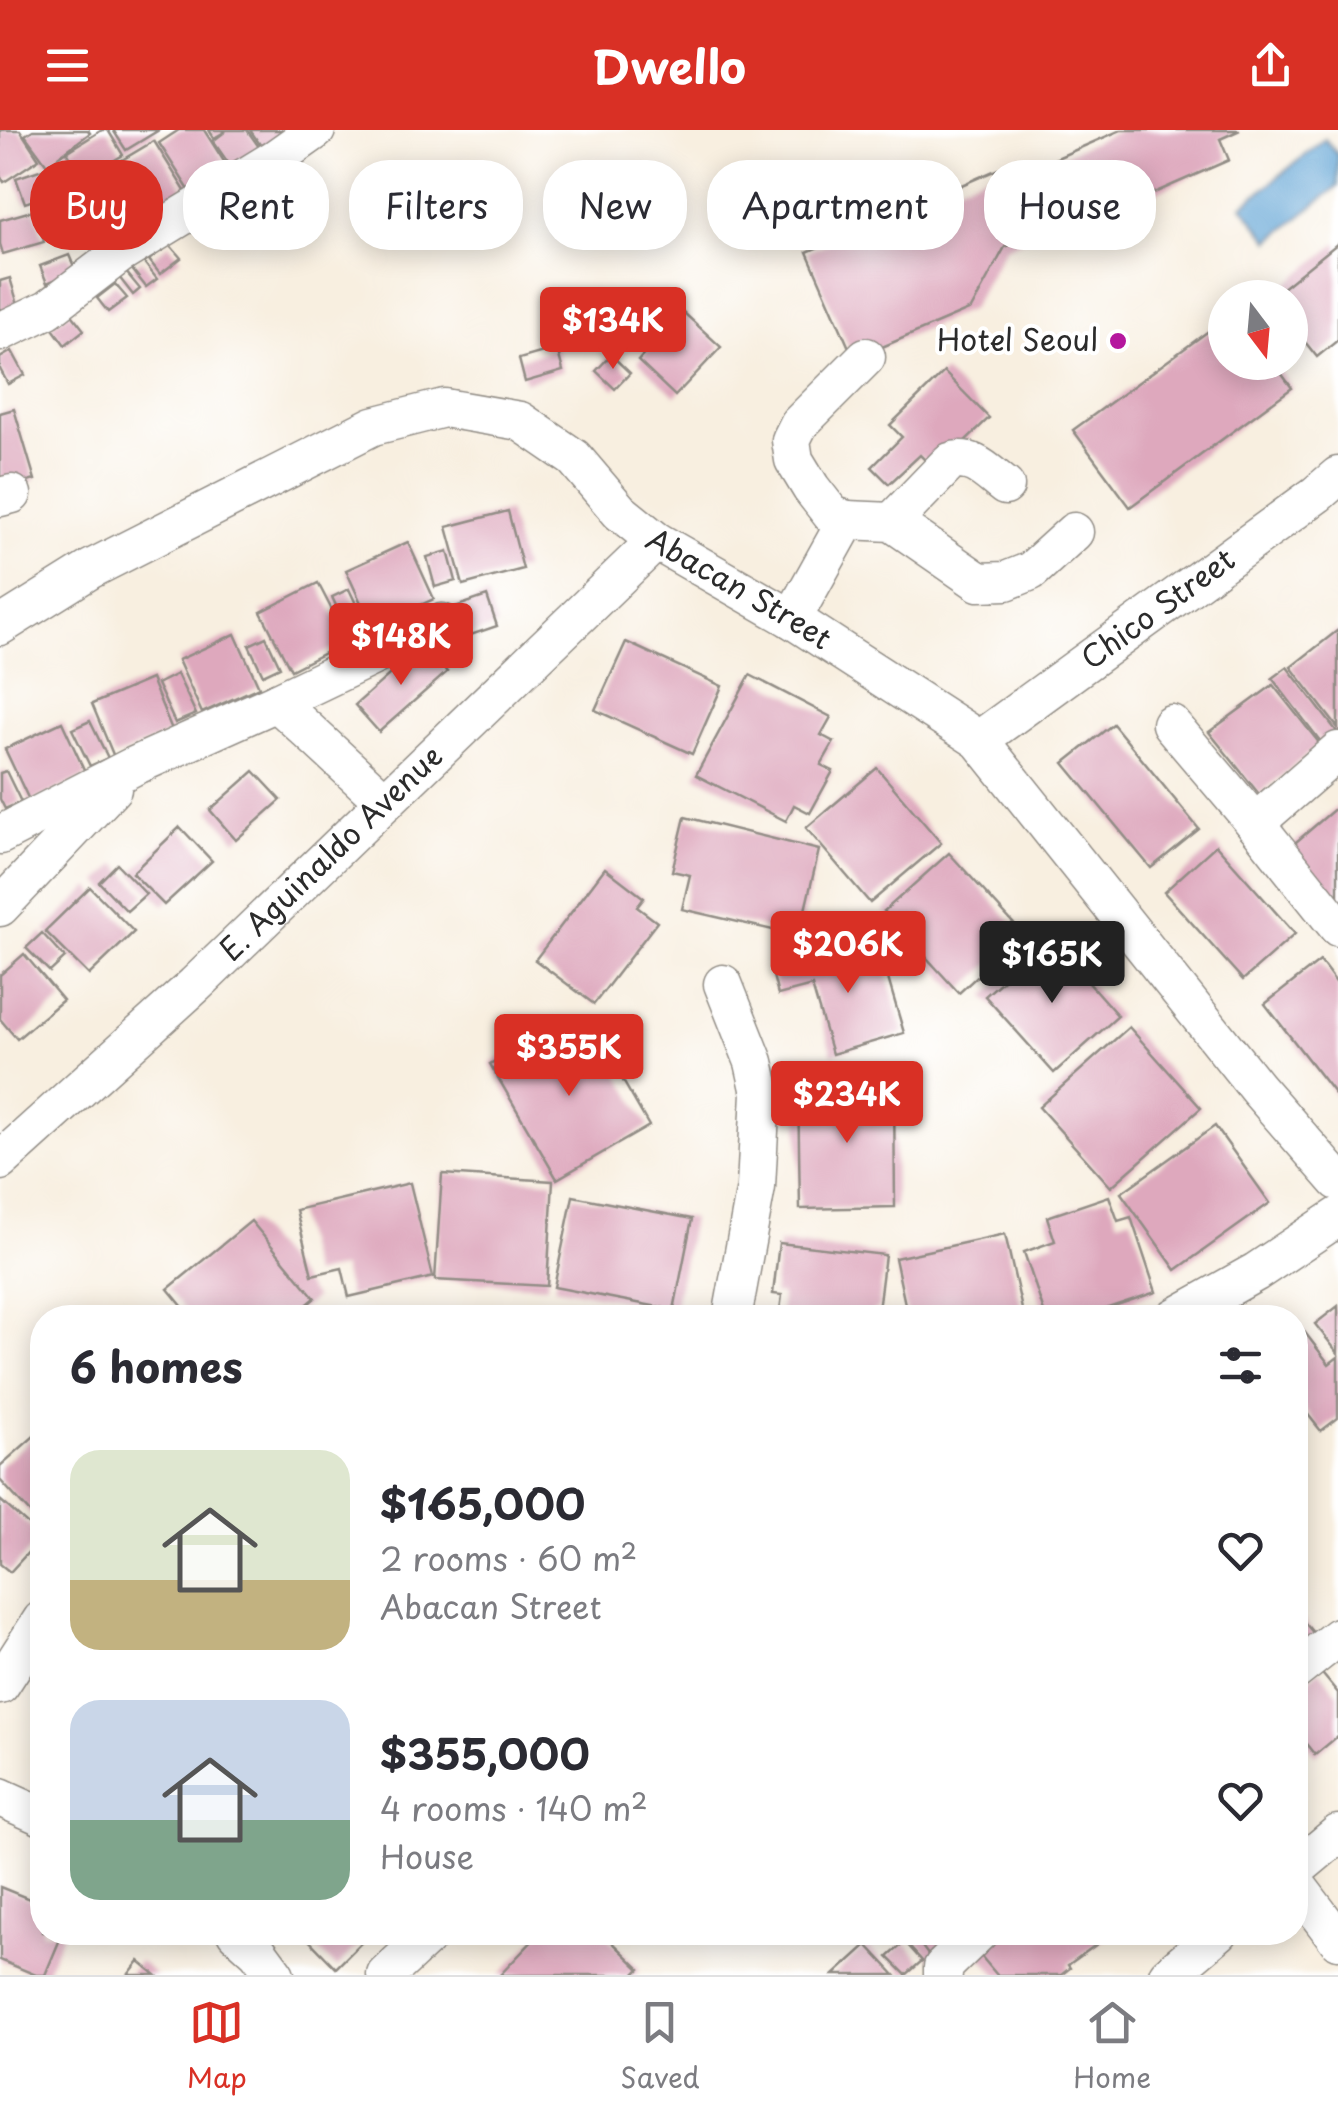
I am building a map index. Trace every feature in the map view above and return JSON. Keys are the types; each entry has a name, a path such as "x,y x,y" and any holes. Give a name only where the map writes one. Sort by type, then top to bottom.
{"street":[{"path":"0,332 48,309 120,254 316,130"},
{"path":"866,357 799,424 792,440 794,460 832,514 848,520 892,522 979,582 1006,581 1031,571 1074,532"},
{"name":"Abacan Street","path":"0,626 91,569 374,426 444,408 520,422 574,458 620,512 656,541 792,619 979,740 1257,1088 1338,1181"},
{"path":"892,522 950,462 961,458 972,460 1005,486"},
{"name":"Chico Street","path":"979,740 1338,476"},
{"path":"792,619 848,520"},
{"name":"E. Aguinaldo Avenue","path":"0,1161 195,985 656,541"},
{"path":"0,835 132,767 442,623"},
{"path":"277,702 385,802"},
{"path":"1171,724 1338,927"},
{"path":"1255,823 1338,751"},
{"path":"2,901 132,767"},
{"path":"723,984 754,1062 761,1093 756,1187 734,1305"},
{"path":"1197,1305 1256,1272 1338,1217"},
{"path":"1308,1660 1338,1636"},
{"path":"0,1685 30,1639"},
{"path":"0,1796 30,1810"},
{"path":"1308,1859 1338,1834"},
{"path":"1308,1900 1338,1940"},
{"path":"250,1945 275,1975"},
{"path":"386,1975 418,1945"},
{"path":"944,1975 943,1967 966,1945"},
{"path":"1168,1975 1204,1945"}],"water":[{"path":"1325,139 1338,155 1338,186 1270,241 1242,206"}],"building":[{"path":"0,130 20,130 39,159 30,160 30,165 4,182 0,176"},
{"path":"33,130 90,133 54,160 43,160 25,135"},
{"path":"108,130 123,155 115,160 72,160 67,152"},
{"path":"113,130 159,130 126,150"},
{"path":"179,130 204,130 223,160 183,160 183,181 159,143"},
{"path":"209,130 247,130 259,147 241,160 226,160 213,141 226,131 214,138"},
{"path":"250,130 296,130 268,156"},
{"path":"1121,130 1240,130 1220,139 1229,160 1156,192 1156,160 1052,160"},
{"path":"154,141 183,188 183,207 163,220 163,160 122,160"},
{"path":"30,173 30,201 25,203 16,178"},
{"path":"984,175 984,250 1003,250 971,309 854,359 807,252 964,250 964,184"},
{"path":"30,211 30,246 3,254 0,220"},
{"path":"1338,243 1338,340 1317,357 1308,346 1308,280 1292,280"},
{"path":"169,244 181,258 160,274 149,260"},
{"path":"69,255 76,271 47,283 40,266"},
{"path":"142,260 157,279 146,287 131,268"},
{"path":"126,272 140,289 133,295 119,277"},
{"path":"10,278 22,318 0,314 0,281"},
{"path":"115,284 127,298 108,312 97,298"},
{"path":"70,312 84,330 65,345 51,326"},
{"path":"683,312 721,347 675,396 638,361"},
{"path":"1208,331 1208,380 1286,380 1292,388 1130,507 1073,430"},
{"path":"557,348 563,371 525,382 519,359"},
{"path":"12,351 25,375 8,384 0,369 0,358"},
{"path":"611,355 630,373 615,389 596,371"},
{"path":"944,372 989,418 935,470 920,455 889,484 872,467 902,437 890,425"},
{"path":"14,409 35,480 0,490 0,413"},
{"path":"508,511 523,569 463,585 447,527"},
{"path":"408,542 434,599 372,627 346,570"},
{"path":"448,551 456,581 435,587 427,557"},
{"path":"318,583 348,641 291,670 261,612"},
{"path":"349,589 365,623 348,631 332,597"},
{"path":"487,596 497,626 462,638 452,608"},
{"path":"1338,630 1338,728 1291,667"},
{"path":"235,634 259,687 202,713 178,660"},
{"path":"266,637 280,667 263,675 249,645"},
{"path":"626,642 722,686 692,754 595,710"},
{"path":"423,645 447,672 379,732 355,705"},
{"path":"1287,667 1338,733 1324,746 1272,678"},
{"path":"177,674 196,714 175,723 157,684"},
{"path":"750,675 831,717 821,735 834,742 821,765 833,771 810,813 794,805 786,821 696,775"},
{"path":"151,679 173,732 114,757 92,704"},
{"path":"1273,685 1320,744 1259,794 1209,732"},
{"path":"90,721 108,758 90,766 72,729"},
{"path":"62,722 87,776 30,802 5,749"},
{"path":"1113,724 1199,829 1151,868 1064,763"},
{"path":"877,768 941,843 870,903 806,828"},
{"path":"6,771 21,802 5,809 0,799 0,773"},
{"path":"254,771 281,800 236,840 210,810"},
{"path":"1338,806 1338,905 1289,848"},
{"path":"685,817 819,850 799,936 682,909 690,875 672,871"},
{"path":"180,827 212,861 164,905 132,873"},
{"path":"1216,845 1295,934 1243,980 1164,892"},
{"path":"949,853 1023,934 959,993 884,911"},
{"path":"117,864 146,894 127,911 99,882"},
{"path":"605,868 644,898 637,907 657,922 594,1004 535,960"},
{"path":"90,887 134,932 89,975 45,931"},
{"path":"42,933 65,958 50,972 26,948"},
{"path":"1050,939 1118,1016 1054,1073 985,996"},
{"path":"877,941 904,1033 832,1054 812,986 778,995 772,972"},
{"path":"24,954 63,1000 17,1039 0,1019 0,975"},
{"path":"1320,961 1338,985 1338,1098 1265,1004"},
{"path":"1129,1027 1201,1108 1111,1187 1039,1107"},
{"path":"553,1028 566,1051 596,1034 649,1126 557,1179 490,1064"},
{"path":"894,1084 895,1207 800,1209 798,1085"},
{"path":"1215,1126 1270,1203 1176,1270 1121,1193"},
{"path":"442,1174 553,1181 547,1286 435,1280"},
{"path":"410,1183 433,1277 349,1297 342,1268 312,1275 296,1210"},
{"path":"573,1196 692,1219 675,1305 648,1305 554,1287"},
{"path":"1109,1196 1118,1221 1131,1217 1156,1292 1117,1305 1042,1305 1024,1252 1055,1241 1047,1217"},
{"path":"251,1221 315,1298 307,1305 181,1305 168,1289"},
{"path":"1005,1234 1021,1305 905,1305 895,1258"},
{"path":"779,1243 885,1255 879,1305 781,1305 782,1295 773,1294"},
{"path":"1338,1306 1338,1353 1315,1324"},
{"path":"1308,1337 1329,1364 1338,1357 1338,1418 1321,1431 1308,1414"},
{"path":"30,1440 30,1513 0,1480 0,1466"},
{"path":"0,1500 30,1526 30,1550 10,1572 0,1564"},
{"path":"1308,1627 1320,1641 1308,1651"},
{"path":"1319,1670 1338,1693 1338,1736 1315,1755 1308,1746 1308,1680"},
{"path":"0,1887 30,1899 30,1945 58,1945 45,1975 0,1960"},
{"path":"314,1945 359,1945 336,1968"},
{"path":"529,1945 615,1945 640,1969 634,1975 500,1975"},
{"path":"867,1945 895,1975 834,1975"},
{"path":"902,1945 908,1945 922,1961 906,1975 888,1957"},
{"path":"921,1945 951,1945 932,1960"},
{"path":"980,1945 1096,1945 1061,1975 997,1975 975,1949"},
{"path":"139,1961 156,1975 128,1975"}],"place":[{"name":"Hotel Seoul","path":"1118,341"}]}
